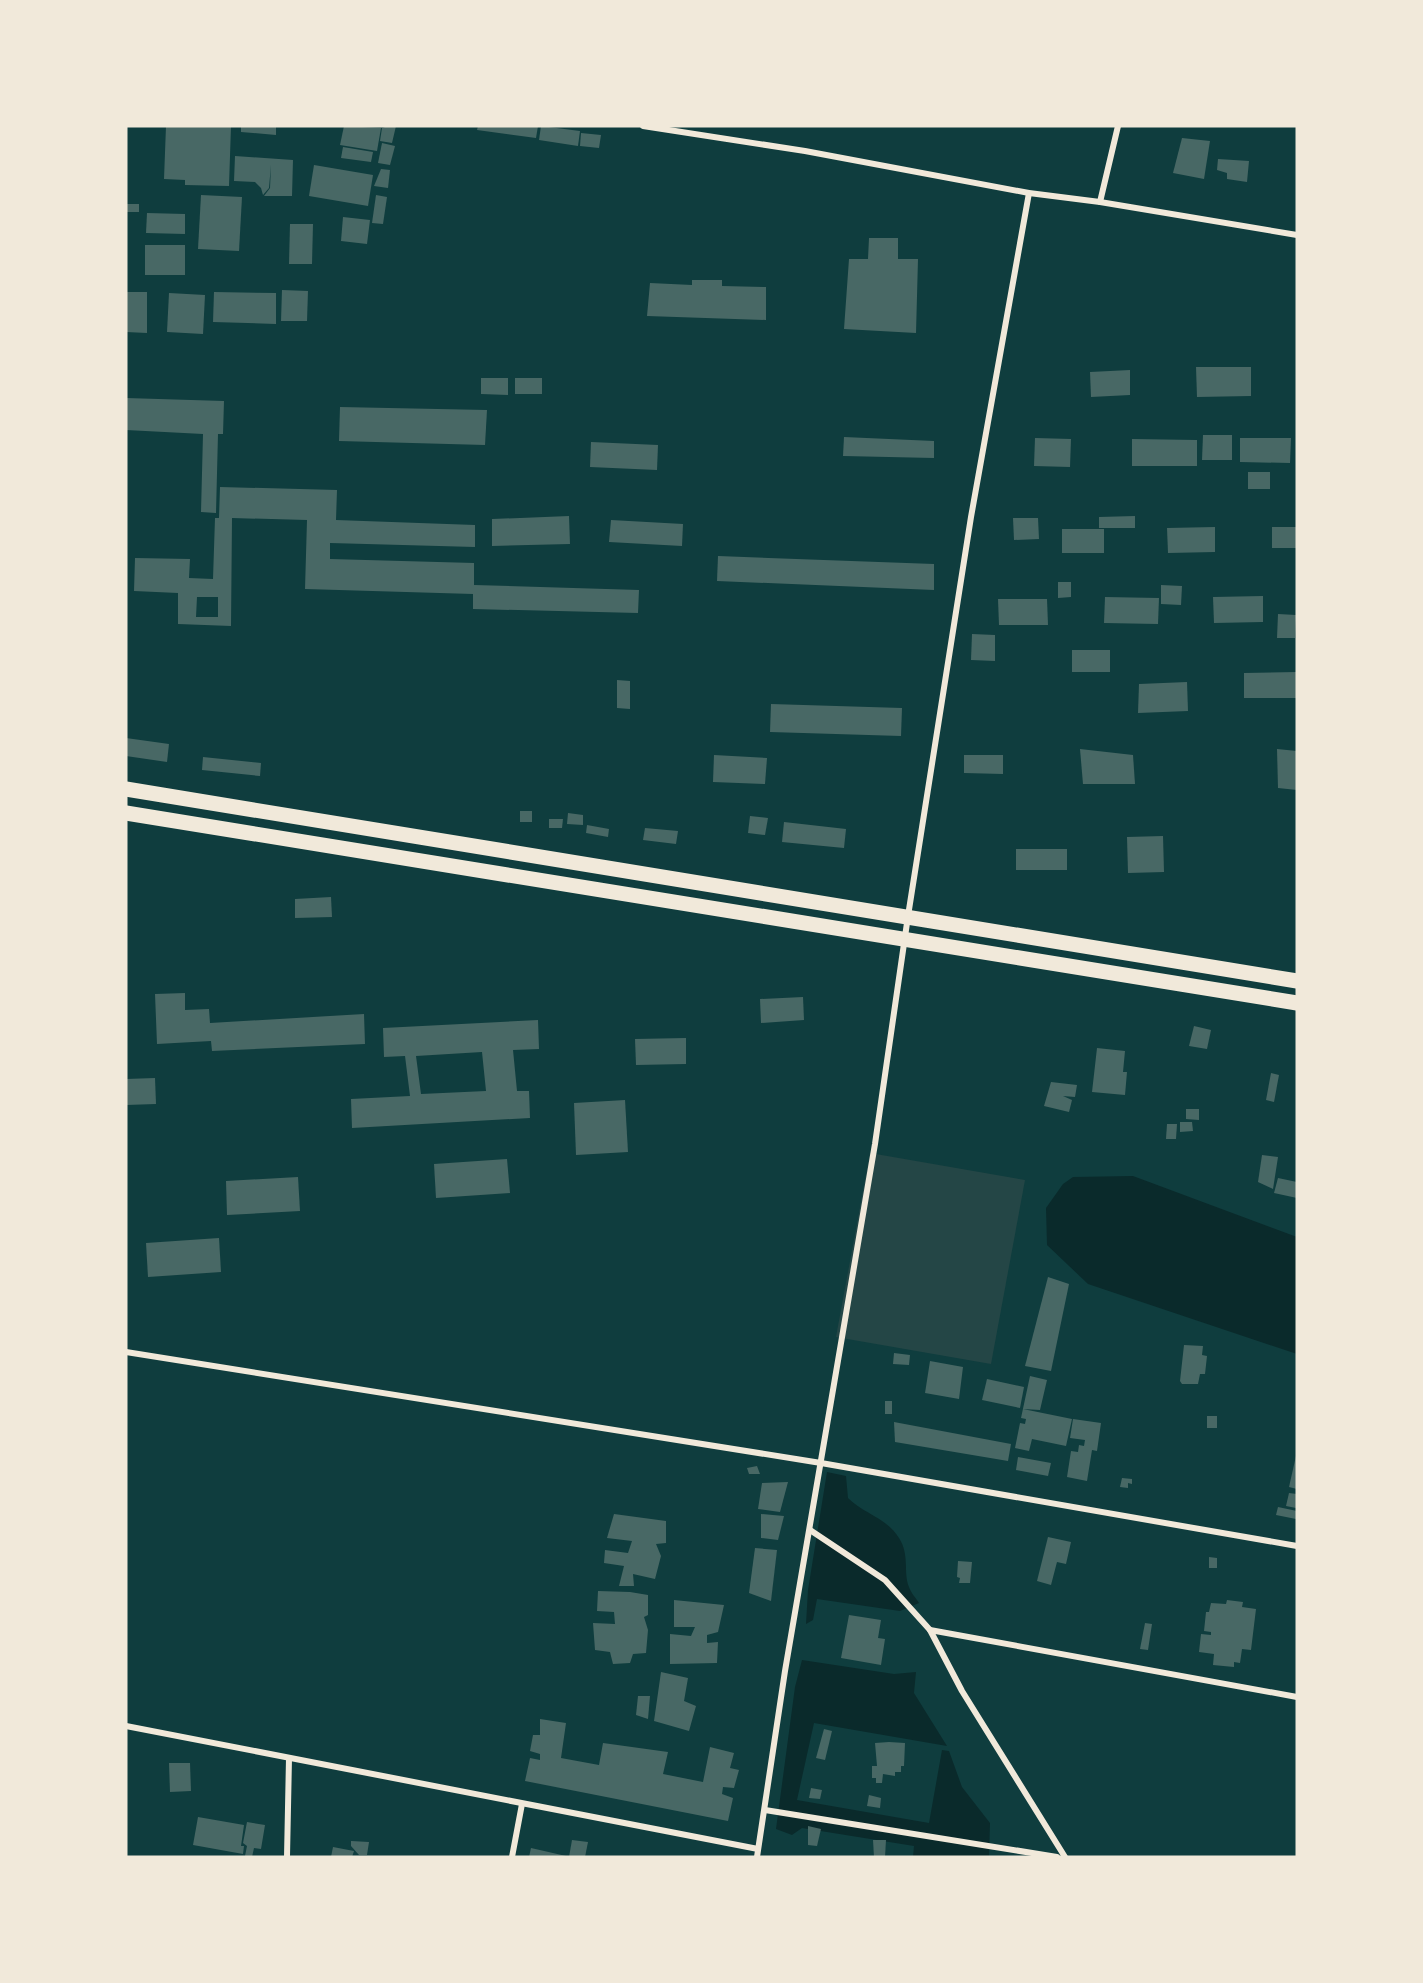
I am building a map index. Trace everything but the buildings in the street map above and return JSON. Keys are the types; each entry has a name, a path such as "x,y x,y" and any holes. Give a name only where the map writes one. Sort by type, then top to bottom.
{"main road":[{"path":"126,789 1297,981"},
{"path":"126,813 1297,1003"},
{"path":"278,836 280,815"}],"street":[{"path":"643,126 805,151 1029,193 1100,202 1297,235"},
{"path":"1100,202 1118,126"},
{"path":"757,1857 785,1671 874,1144 971,517 1029,193"},
{"path":"126,1352 821,1463 1297,1546"},
{"path":"810,1530 885,1580 930,1630 962,1691 1065,1857"},
{"path":"930,1630 1297,1697"},
{"path":"126,1726 758,1849"},
{"path":"288,1857 289,1758"},
{"path":"512,1857 522,1804"},
{"path":"765,1810 1057,1857"}],"shaded area":[{"path":"870,1153 1025,1180 991,1364 836,1337"},
{"path":"1133,1176 1297,1237 1297,1354 1088,1284 1047,1245 1046,1208 1063,1184 1073,1177"},
{"path":"827,1472 846,1476 848,1498 882,1521 899,1538 904,1551 909,1587 919,1603 900,1611 817,1599 813,1620 806,1624 808,1590"},
{"path":"802,1660 894,1674 916,1672 914,1693 947,1746 814,1723 797,1800 929,1823 942,1750 949,1751 962,1787 990,1823 989,1857 913,1857 914,1846 802,1828 792,1835 776,1829 795,1687"}]}
